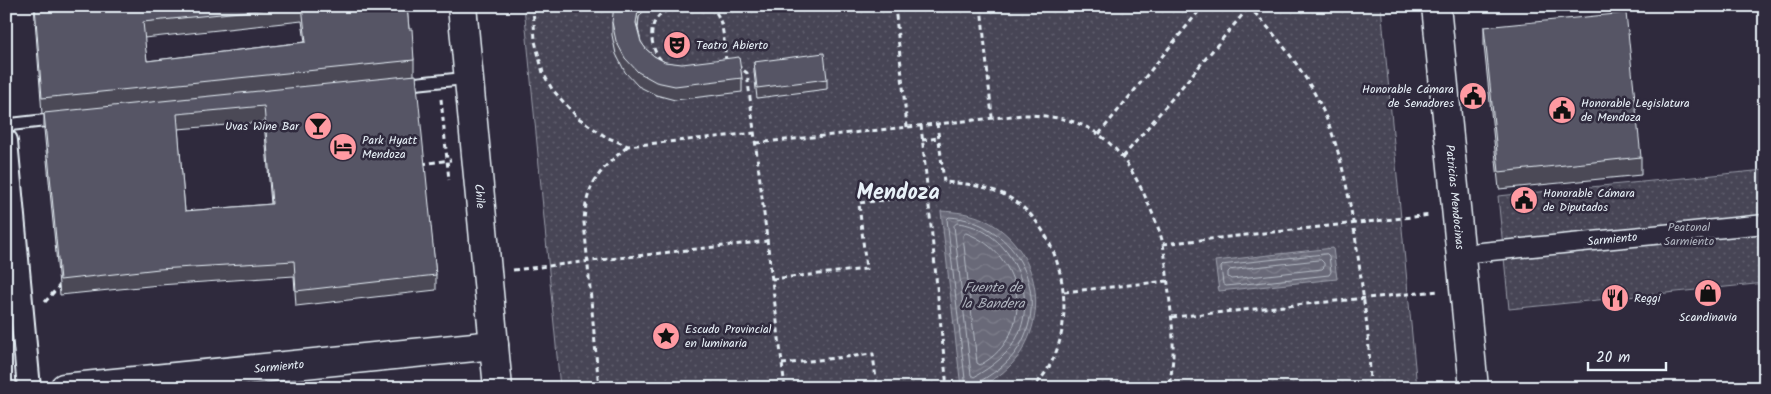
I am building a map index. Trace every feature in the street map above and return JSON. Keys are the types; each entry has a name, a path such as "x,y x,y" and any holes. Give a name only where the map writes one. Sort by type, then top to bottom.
{"street":[{"name":"Chile","path":"462,6 498,388"},
{"name":"Patricias Mendocinas","path":"1436,6 1474,388"},
{"path":"6,141 29,388"},
{"name":"Sarmiento","path":"1460,254 1765,224"},
{"name":"Sarmiento","path":"64,388 494,345"}],"lane":[{"path":"390,86 469,78"},
{"path":"6,125 75,118"}],"path":[{"path":"533,6 538,57 543,73 552,89 576,116 606,137 628,146 754,133"},
{"path":"667,64 658,57 652,30 658,16 668,10 682,6"},
{"path":"710,6 716,10 720,21 726,62"},
{"path":"895,6 907,127"},
{"path":"981,6 992,117"},
{"path":"1099,134 1204,6"},
{"path":"1123,157 1248,7 1282,45 1311,88 1321,107 1337,149 1354,222 1368,339 1369,388"},
{"path":"717,64 726,62 741,67 747,73 785,388"},
{"path":"756,142 992,117 1036,115 1063,118 1099,134 1123,157 1132,170 1151,210 1163,244 1172,317 1173,356 1168,388"},
{"path":"937,123 944,182 975,184 992,189 1019,204 1030,214 1042,230 1053,251 1064,292 1064,325 1061,338 1050,363 1032,388"},
{"path":"921,125 947,388"},
{"path":"922,140 939,138"},
{"path":"599,388 584,222 588,192 600,171 628,146"},
{"path":"412,165 476,159"},
{"path":"772,279 866,269 859,203 929,195"},
{"path":"1163,244 1456,212"},
{"path":"487,272 767,241"},
{"path":"24,329 65,279"},
{"path":"1064,292 1167,281"},
{"path":"1172,317 1464,289"},
{"path":"782,364 873,354 877,388"}],"green space":[{"path":"524,6 1381,6 1417,388 560,388"},
{"name":"Peatonal Sarmiento","path":"1765,170 1765,283 1509,309 1498,196"}],"water":[{"name":"Fuente de la Bandera","path":"941,211 958,212 974,216 985,220 1004,232 1018,248 1029,267 1034,286 1036,307 1032,328 1024,347 1011,365 1000,375 976,387 961,388"},
{"path":"1333,248 1337,279 1219,291 1215,261"}],"building":[{"path":"35,6 298,6 143,22 147,61 306,42 302,6 407,6 409,29 412,29 414,60 42,98"},
{"path":"614,6 639,6 636,23 641,42 654,56 665,62 682,64 739,57 742,78 675,86 656,82 638,72 625,58 616,41 612,22"},
{"name":"Honorable Legislatura de Mendoza","path":"1626,13 1641,157 1499,172 1484,27"},
{"path":"824,53 827,79 757,88 754,62"},
{"name":"Park Hyatt Mendoza","path":"416,75 436,275 296,291 294,261 159,269 60,280 44,113","holes":["264,106 272,204 185,211 177,114"]}],"place":[{"name":"Teatro Abierto","path":"677,45"},
{"name":"Honorable Cámara de Senadores","path":"1473,96"},
{"name":"Honorable Legislatura de Mendoza","path":"1562,110"},
{"name":"Uvas Wine Bar","path":"318,126"},
{"name":"Park Hyatt Mendoza","path":"343,147"},
{"name":"Honorable Cámara de Diputados","path":"1524,200"},
{"name":"Scandinavia","path":"1708,293"},
{"name":"Reggi","path":"1615,298"},
{"name":"Escudo Provincial en luminaria","path":"666,336"}],"district":[{"name":"Mendoza","path":"898,193"}]}
